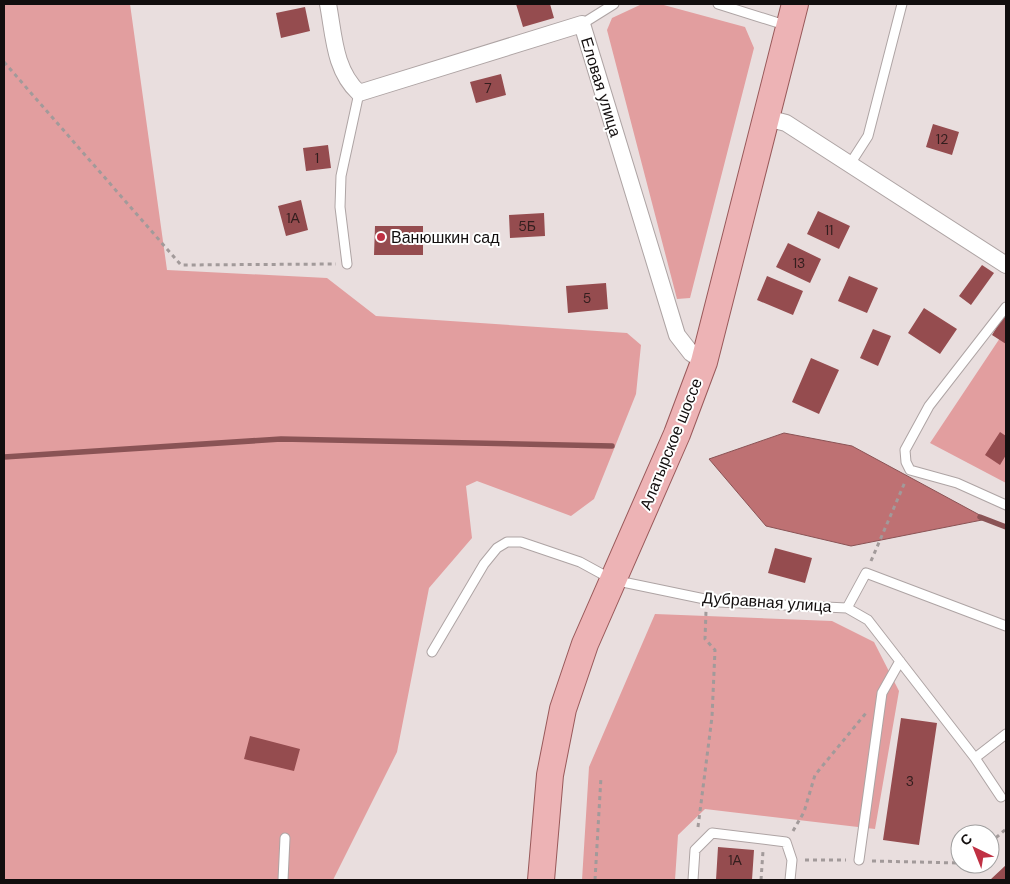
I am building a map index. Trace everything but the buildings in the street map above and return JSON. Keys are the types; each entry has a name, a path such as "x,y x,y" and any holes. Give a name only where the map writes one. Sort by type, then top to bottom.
{"main road":[{"name":"Алатырское шоссе","path":"540,880 550,775 562,709 585,644 677,434 704,362 793,15"}],"street":[{"path":"328,4 338,61 344,76 359,93"},
{"name":"Еловая улица","path":"359,93 582,24 677,335 691,353 704,362"},
{"path":"767,118 786,122 1006,265"}],"lane":[{"path":"582,24 614,4"},
{"path":"718,4 793,15"},
{"path":"850,164 868,136 902,4"},
{"path":"347,264 340,207 341,176 359,93"},
{"path":"1006,307 929,406 904,450 906,462 910,470 957,483 1006,505"},
{"name":"Дубравная улица","path":"432,652 484,564 497,548 508,542 521,542 580,562 613,580 706,600 848,608 868,620 975,758 1001,797"},
{"path":"848,608 866,573 1006,626"},
{"path":"859,860 882,693 900,661"},
{"path":"975,758 1006,734"},
{"path":"693,880 695,850 712,833 786,842 792,860 790,880"},
{"path":"283,880 285,838"}],"path":[{"path":"4,62 181,265 347,264"},
{"path":"866,573 908,474"},
{"path":"695,850 712,718 715,650 705,638 706,600"},
{"path":"786,842 804,812 815,775 882,693"},
{"path":"595,880 601,777"},
{"path":"761,880 764,840"},
{"path":"792,860 950,863"}],"shaded area":[{"path":"4,4 130,4 167,270 327,278 376,316 627,333 641,345 636,394 594,499 571,516 477,481 466,486 472,538 429,588 397,752 333,880 4,880"},
{"path":"642,4 660,4 745,27 754,48 690,298 677,299 607,30 612,18"},
{"path":"1006,329 1006,483 930,443"},
{"path":"784,433 852,446 987,519 851,546 766,526 709,459"},
{"path":"655,614 832,621 874,642 899,691 875,829 705,809 678,835 675,880 582,880 589,767"}],"waterway":[{"path":"4,457 281,439 612,446"},
{"path":"980,517 1006,527"}],"place":[{"name":"Ванюшкин сад","path":"381,237"}]}
